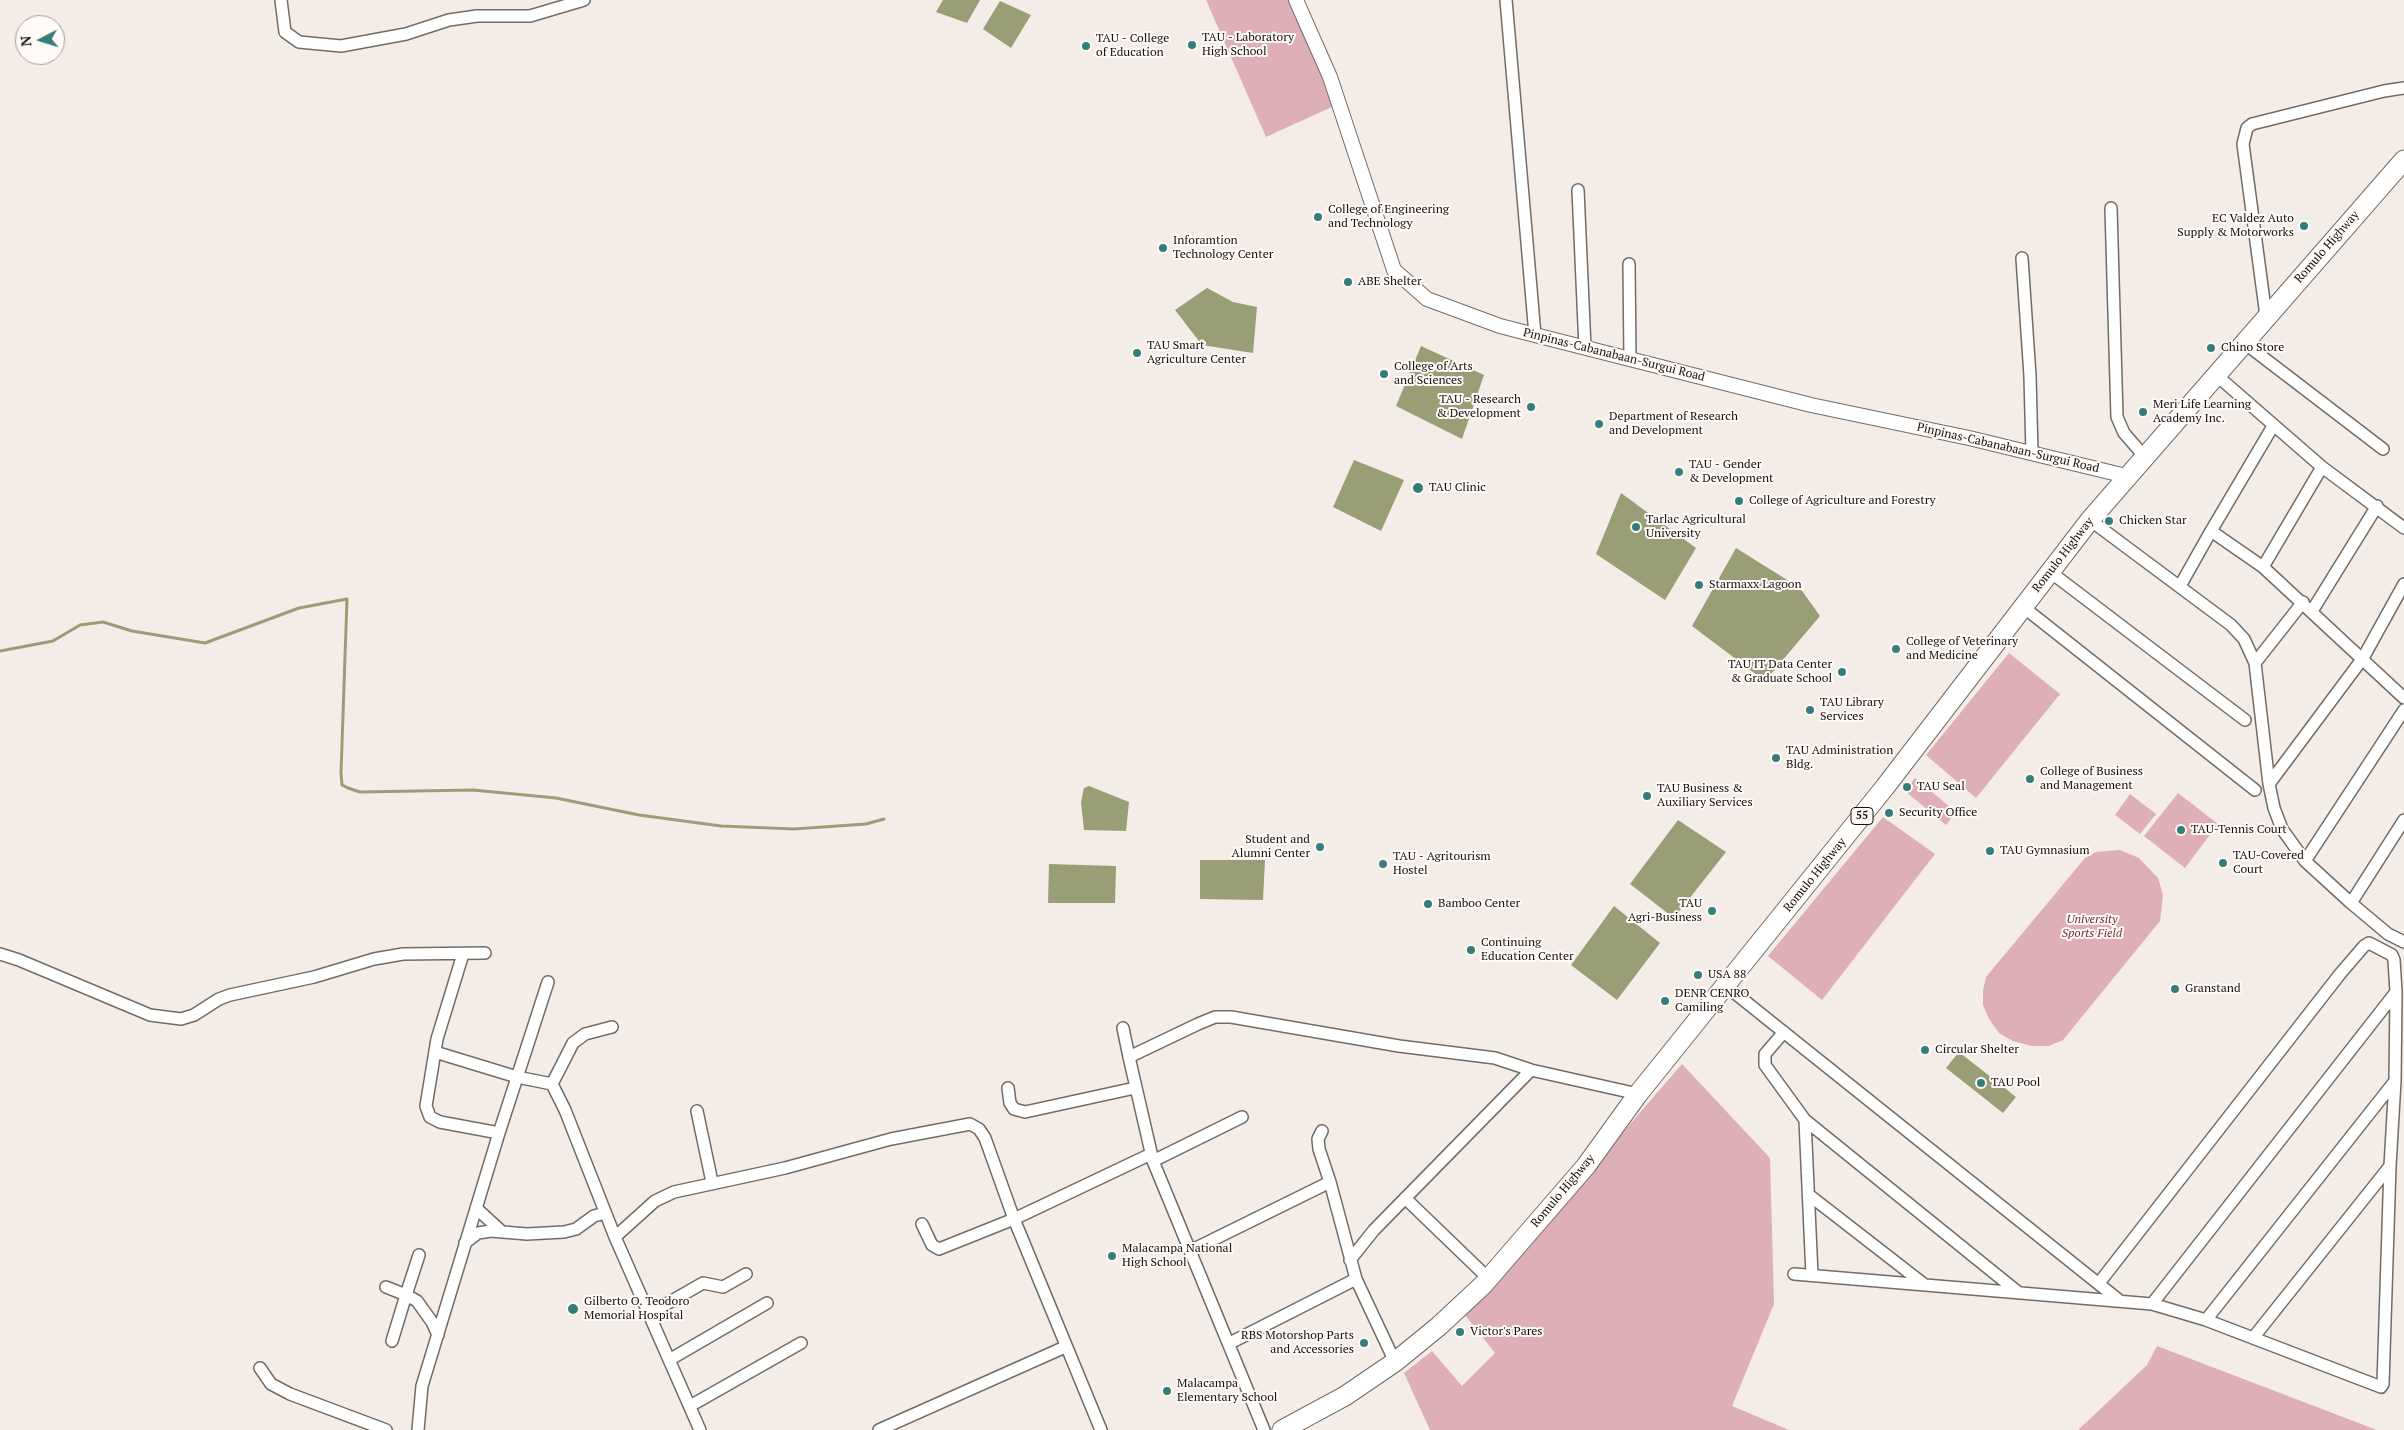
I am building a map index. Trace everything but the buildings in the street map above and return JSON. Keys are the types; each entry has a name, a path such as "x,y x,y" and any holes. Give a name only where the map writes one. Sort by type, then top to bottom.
{"highway":[{"name":"Romulo Highway","path":"1282,1430 1345,1396 1395,1362 1459,1308 1488,1278 1586,1166 1638,1094 1904,762 2049,571 2126,476 2404,160"}],"street":[{"path":"281,0 285,32 299,42 341,46 406,34 449,20 477,16 530,16 584,0"},
{"name":"Pinpinas-Cabanabaan-Surgui Road","path":"1296,0 1330,77 1394,270 1427,299 1500,326 1585,348 1811,405 1969,438 2126,476"},
{"path":"1506,0 1535,335"},
{"path":"2266,316 2243,144 2247,128 2252,124 2384,91 2404,88"},
{"path":"1578,190 1585,348"},
{"path":"2111,208 2118,417 2124,433 2144,456"},
{"path":"2022,258 2031,384 2032,453"},
{"path":"1629,264 1630,359"},
{"path":"2243,342 2383,449"},
{"path":"2215,374 2322,467 2377,506 2404,528"},
{"path":"2180,586 2273,426"},
{"path":"2263,567 2322,467"},
{"path":"2312,611 2377,506"},
{"path":"2090,520 2231,625 2244,640 2255,663 2270,784 2274,808 2282,829 2305,861 2350,903 2388,934 2404,942"},
{"path":"2212,531 2263,567 2304,602 2404,698"},
{"path":"2049,571 2245,720"},
{"path":"2270,784 2362,658 2404,584"},
{"path":"2255,663 2304,602"},
{"path":"2022,606 2255,790"},
{"path":"2305,861 2404,710"},
{"path":"2350,903 2404,820"},
{"path":"1794,1274 2152,1304 2206,1320 2380,1387 2382,1386 2395,1081 2396,992 2394,957 2369,943 2366,944 2334,981 2099,1283"},
{"path":"0,954 150,1015 181,1018 194,1016 219,999 230,995 314,977 374,959 403,954 485,953"},
{"path":"463,954 435,1052 426,1106 430,1117 440,1122 499,1133"},
{"path":"418,1430 422,1386 499,1133 548,982"},
{"path":"1726,986 2120,1301"},
{"path":"2152,1304 2396,992"},
{"path":"1129,1057 1215,1017 1231,1017 1399,1046 1495,1058 1531,1070 1638,1094"},
{"path":"552,1084 573,1043 585,1034 612,1027"},
{"path":"1122,1028 1152,1158 1230,1343 1264,1430"},
{"path":"1784,1032 1765,1054 1765,1065 1805,1120 2019,1293"},
{"path":"435,1052 517,1077 552,1084"},
{"path":"1350,1260 1374,1230 1531,1070"},
{"path":"2206,1320 2395,1081"},
{"path":"552,1084 565,1110 615,1237 700,1430"},
{"path":"1008,1088 1010,1104 1014,1109 1025,1112 1135,1088"},
{"path":"697,1111 712,1182"},
{"path":"922,1224 932,1245 939,1248 1014,1218 1152,1158 1242,1116"},
{"path":"1805,1120 1812,1275"},
{"path":"615,1237 655,1201 674,1192 712,1182 785,1168 891,1139 970,1124 979,1129 984,1138 1065,1347 1101,1430"},
{"path":"1322,1131 1318,1139 1318,1149 1330,1182 1356,1279 1395,1362"},
{"path":"2253,1338 2390,1166"},
{"path":"1190,1251 1330,1182"},
{"path":"1808,1195 1925,1285"},
{"path":"1406,1198 1488,1278"},
{"path":"476,1208 501,1231"},
{"path":"465,1243 478,1233 501,1231 527,1234 564,1232 576,1229 594,1216 605,1213"},
{"path":"392,1341 419,1254"},
{"path":"650,1314 704,1283 723,1287 746,1274"},
{"path":"1230,1343 1356,1279"},
{"path":"386,1287 417,1301 438,1334"},
{"path":"669,1360 767,1303"},
{"path":"690,1406 801,1343"},
{"path":"879,1430 1065,1347"},
{"path":"260,1368 271,1384 290,1394 386,1430"}],"green space":[{"path":"1206,0 1289,0 1334,106 1266,137"},
{"path":"2009,653 2060,694 1976,798 1926,755"},
{"path":"1915,778 1956,812 1946,825 1905,791"},
{"name":"TAU-Tennis Court","path":"2178,793 2218,824 2185,868 2144,836"},
{"path":"2130,794 2156,814 2140,834 2115,815"},
{"path":"1883,817 1935,854 1822,1000 1768,956"},
{"name":"University Sports Field","path":"2120,850 2139,858 2158,878 2163,895 2160,921 2063,1040 2049,1046 2032,1046 2013,1041 1999,1033 1989,1019 1983,1005 1983,990 1986,977 2085,858 2096,852"},
{"path":"1682,1064 1770,1158 1774,1304 1732,1406 1789,1430 1430,1430 1404,1373 1432,1351 1462,1386 1495,1353 1465,1315"},
{"path":"2157,1346 2377,1430 2078,1430 2147,1365"}],"shaded area":[{"path":"943,0 980,0 967,23 936,12"},
{"path":"1000,1 1031,15 1011,48 983,29"},
{"path":"1207,288 1233,302 1257,307 1253,353 1202,345 1175,310"},
{"path":"1421,346 1484,375 1462,439 1396,406"},
{"path":"1354,460 1404,480 1381,531 1333,507"},
{"path":"1621,493 1696,548 1665,600 1596,554"},
{"path":"1736,548 1800,588 1820,616 1765,681 1692,626"},
{"path":"1089,786 1129,802 1126,831 1084,830 1081,802 1084,788"},
{"path":"1678,820 1726,852 1674,918 1630,884"},
{"path":"1200,860 1265,860 1263,900 1200,899"},
{"path":"1049,864 1116,866 1115,903 1048,903"},
{"path":"1614,906 1660,943 1617,1000 1571,965"},
{"name":"TAU Pool","path":"1959,1052 2016,1097 2003,1113 1946,1068"}],"waterway":[{"path":"0,651 53,641 80,625 103,622 132,631 205,643 299,608 347,599 341,773 342,785 348,788 360,792 473,790 556,798 639,815 721,826 794,829 866,824 884,819"}],"place":[{"name":"TAU - Laboratory High School","path":"1192,45"},
{"name":"TAU - College of Education","path":"1086,46"},
{"name":"College of Engineering and Technology","path":"1318,217"},
{"name":"EC Valdez Auto Supply & Motorworks","path":"2304,226"},
{"name":"Inforamtion Technology Center","path":"1163,248"},
{"name":"ABE Shelter","path":"1348,282"},
{"name":"Chino Store","path":"2211,348"},
{"name":"TAU Smart Agriculture Center","path":"1137,353"},
{"name":"College of Arts and Sciences","path":"1384,374"},
{"name":"TAU - Research & Development","path":"1531,407"},
{"name":"Meri Life Learning Academy Inc.","path":"2143,412"},
{"name":"Department of Research and Development","path":"1599,424"},
{"name":"TAU - Gender & Development","path":"1679,472"},
{"name":"TAU Clinic","path":"1418,488"},
{"name":"College of Agriculture and Forestry","path":"1739,501"},
{"name":"Chicken Star","path":"2109,521"},
{"name":"Tarlac Agricultural University","path":"1636,527"},
{"name":"Starmaxx Lagoon","path":"1699,585"},
{"name":"College of Veterinary and Medicine","path":"1896,649"},
{"name":"TAU IT Data Center & Graduate School","path":"1842,672"},
{"name":"TAU Library Services","path":"1810,710"},
{"name":"TAU Administration Bldg.","path":"1776,758"},
{"name":"College of Business and Management","path":"2030,779"},
{"name":"TAU Seal","path":"1907,787"},
{"name":"TAU Business & Auxiliary Services","path":"1647,796"},
{"name":"Security Office","path":"1889,813"},
{"name":"TAU-Tennis Court","path":"2181,830"},
{"name":"Student and Alumni Center","path":"1320,847"},
{"name":"TAU Gymnasium","path":"1990,851"},
{"name":"TAU-Covered Court","path":"2223,863"},
{"name":"TAU - Agritourism Hostel","path":"1383,864"},
{"name":"Bamboo Center","path":"1428,904"},
{"name":"TAU Agri-Business","path":"1712,911"},
{"name":"Continuing Education Center","path":"1471,950"},
{"name":"USA 88","path":"1698,975"},
{"name":"Granstand","path":"2175,989"},
{"name":"DENR CENRO Camiling","path":"1665,1001"},
{"name":"Circular Shelter","path":"1925,1050"},
{"name":"TAU Pool","path":"1981,1083"},
{"name":"Malacampa National High School","path":"1112,1256"},
{"name":"Gilberto O. Teodoro Memorial Hospital","path":"573,1309"},
{"name":"Victor's Pares","path":"1460,1332"},
{"name":"RBS Motorshop Parts and Accessories","path":"1364,1343"},
{"name":"Malacampa Elementary School","path":"1167,1391"}]}
